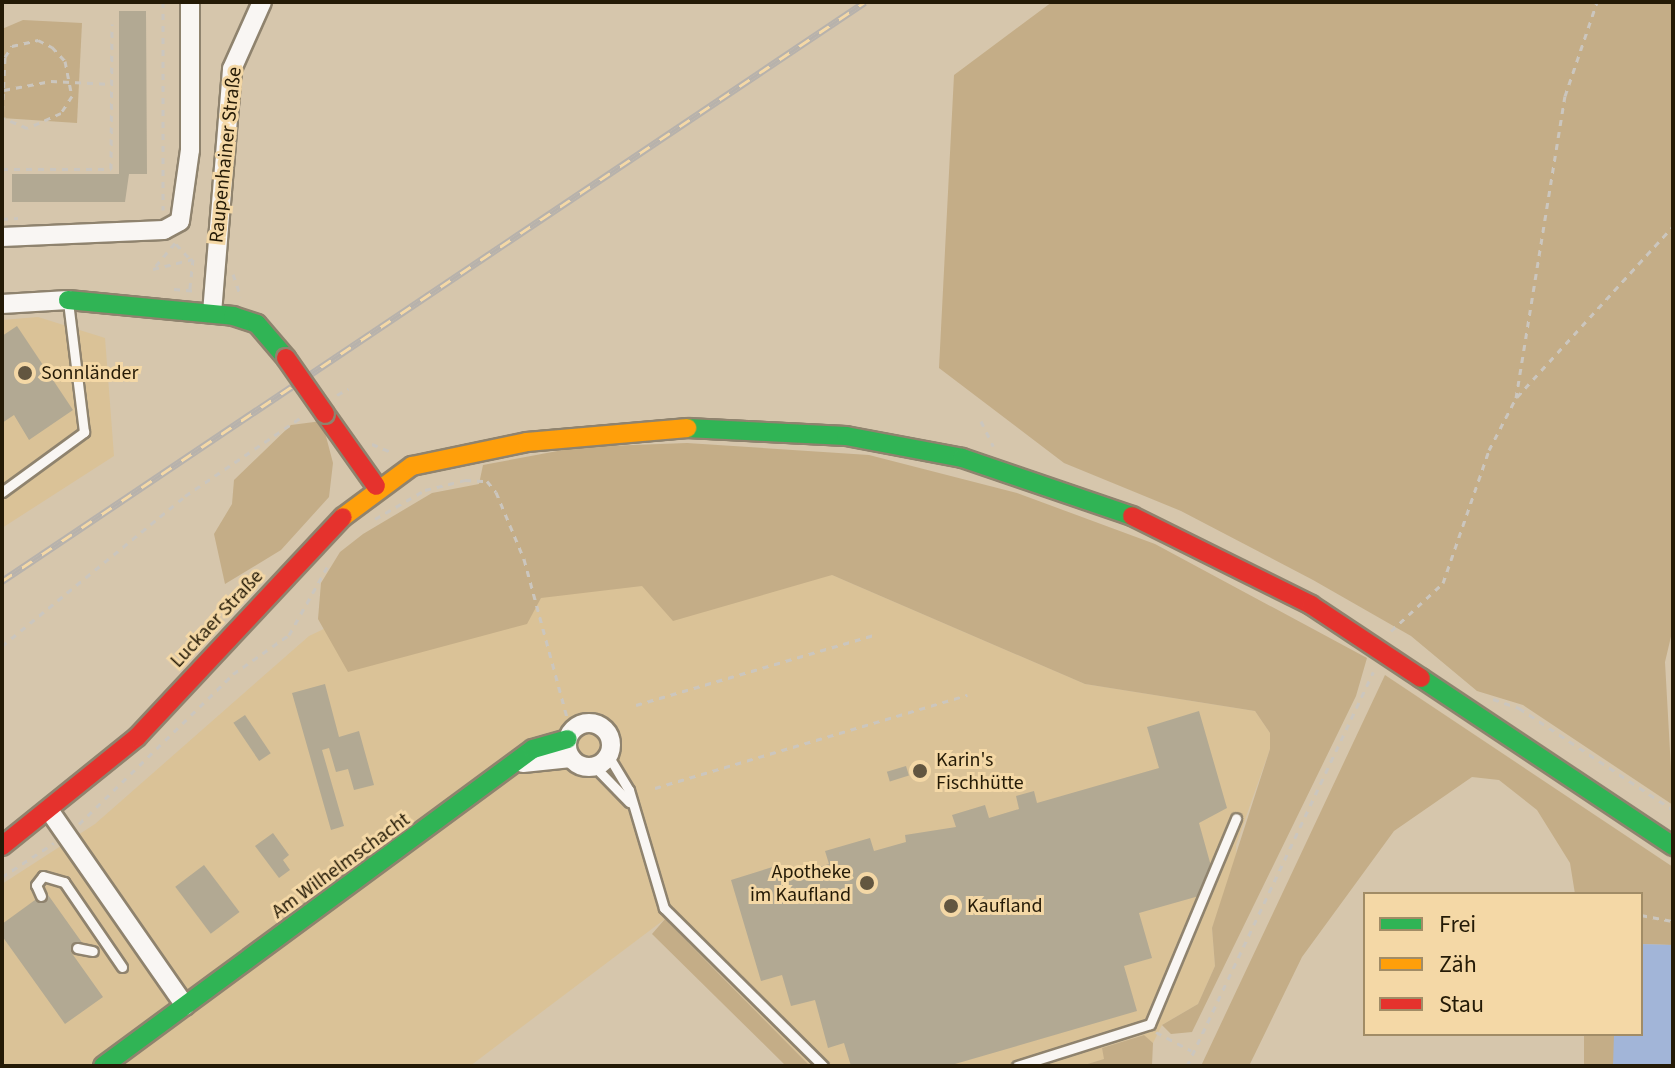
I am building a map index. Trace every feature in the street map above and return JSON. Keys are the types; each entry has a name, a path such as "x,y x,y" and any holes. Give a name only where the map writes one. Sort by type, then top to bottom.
{"main road":[{"path":"68,300 212,313 257,324 286,358 376,486"},
{"name":"Luckaer Straße","path":"2,846 51,813 146,727 376,486 412,466 479,450 573,434 698,428 846,436 962,458 1162,526 1388,640 1673,846"},
{"name":"Am Wilhelmschacht","path":"103,1066 523,763 533,749 570,743"}],"street":[{"name":"Raupenhainer Straße","path":"169,234 183,214 191,80 190,2"},
{"name":"Raupenhainer Straße","path":"212,313 232,69 262,2"},
{"path":"2,237 169,234"},
{"path":"2,304 68,300"},
{"name":"Am Wilhelmschacht","path":"570,743 585,723 604,728 602,762"},
{"path":"570,743 602,762"},
{"path":"51,813 185,1006"}],"lane":[{"path":"2,492 75,446 87,424 69,346 68,300"},
{"path":"602,762 629,802"},
{"path":"602,762 629,802 664,908 823,1066"},
{"path":"1017,1066 1150,1024 1236,818"},
{"path":"41,896 36,885 43,876 64,882 122,967"},
{"path":"77,948 93,951"}],"path":[{"path":"163,2 169,234 154,273 189,258"},
{"path":"1516,398 1565,96 1597,2"},
{"path":"2,169 111,169 112,24"},
{"path":"25,41 52,47 73,82 61,113 27,128 3,120 5,57 25,41"},
{"path":"4,90 73,82 112,84"},
{"path":"1187,1066 1191,1051 1388,640 1443,583 1489,450 1516,398 1673,226"},
{"path":"169,234 189,258 190,290"},
{"path":"2,646 185,496 348,389"},
{"path":"981,421 993,451 982,448"},
{"path":"363,527 425,490 487,481 506,505 524,559 570,743"},
{"path":"2,877 66,835 233,674 289,635 338,551"},
{"path":"1376,626 1388,640"},
{"path":"636,705 874,635"},
{"path":"1477,694 1519,708 1673,810"},
{"path":"655,788 967,695"},
{"path":"1643,915 1673,921"},
{"path":"1150,1024 1191,1051"}],"shaded area":[{"path":"1052,2 1673,2 1673,628 1665,662 1673,805 1523,705 1477,691 1411,636 1313,580 1181,511 1064,463 939,368 954,75"},
{"path":"23,20 82,23 77,123 2,118 2,29"},
{"path":"38,317 105,338 114,456 2,528 2,320"},
{"path":"322,421 333,463 329,497 281,550 225,584 214,534 232,504 234,480 291,425"},
{"path":"687,443 869,455 1017,493 1155,544 1367,658 1356,696 1192,1032 1171,1034 1162,1025 1198,1004 1215,966 1212,928 1270,749 1270,733 1255,711 1085,684 832,575 673,621 642,586 541,598 527,624 348,672 318,619 321,583 340,552 363,534 432,493 479,484 483,465 579,447"},
{"path":"465,562 832,575 1085,684 1255,711 1270,733 1270,749 1236,845 1237,866 1212,928 1215,966 1198,1004 1162,1025 1153,1043 1143,1035 1102,1048 1105,1059 1081,1066 810,1066 665,919 470,1066 2,1066 2,884 95,824 309,636"},
{"path":"1385,675 1673,867 1673,945 1643,944 1643,892 1575,892 1570,863 1537,810 1499,780 1472,777 1394,831 1302,957 1249,1066 1201,1066"},
{"path":"665,919 810,1066 786,1066 652,934"},
{"path":"1144,1035 1153,1043 1152,1065 1081,1066 1104,1059 1102,1048"},
{"path":"1584,1036 1614,1036 1614,1066 1584,1066"}],"water":[{"path":"1643,944 1673,945 1673,1066 1613,1066 1614,1036 1643,1036"}],"building":[{"path":"119,11 146,11 147,174 129,174 125,202 12,202 12,174 119,174"},
{"name":"Sonnländer","path":"17,326 73,410 29,440 14,415 2,423 2,336"},
{"path":"325,684 339,737 359,731 374,785 354,790 348,769 336,772 329,748 322,750 344,826 331,830 292,693"},
{"name":"Kaufland","path":"1199,711 1227,808 1199,823 1211,866 1199,896 1139,913 1152,958 1124,966 1137,1011 948,1066 851,1066 844,1043 828,1048 815,1000 791,1006 782,975 761,981 731,880 779,865 782,878 829,864 825,851 870,838 874,851 906,842 905,835 956,827 952,815 985,805 989,818 1019,809 1016,796 1034,791 1037,803 1159,768 1147,727"},
{"path":"245,715 271,753 259,761 233,723"},
{"name":"Karin's Fischhütte","path":"926,761 930,777 914,780 910,765"},
{"path":"906,766 909,776 890,781 887,772"},
{"path":"273,833 289,855 283,860 290,870 279,878 255,846"},
{"path":"204,865 240,912 211,934 175,887"},
{"path":"46,892 83,944 71,952 103,997 65,1024 2,936 2,924"}],"railway":[{"path":"2,581 865,2"}],"traffic: fast":[{"path":"68,300 233,316 257,324 286,358"},
{"path":"687,428 846,436 962,458 1132,516"},
{"path":"1421,678 1673,846"},
{"path":"103,1066 533,749 568,739"}],"traffic: slow":[{"path":"343,517 412,466 527,442 687,428"}],"traffic: jam":[{"path":"286,358 325,414"},
{"path":"325,414 376,486"},
{"path":"1132,516 1311,605 1421,678"},
{"path":"2,846 137,737 343,517"}],"place":[{"name":"Sonnländer","path":"25,373"},
{"name":"Karin's Fischhütte","path":"920,771"},
{"name":"Apotheke im Kaufland","path":"867,883"},
{"name":"Kaufland","path":"951,906"}]}
